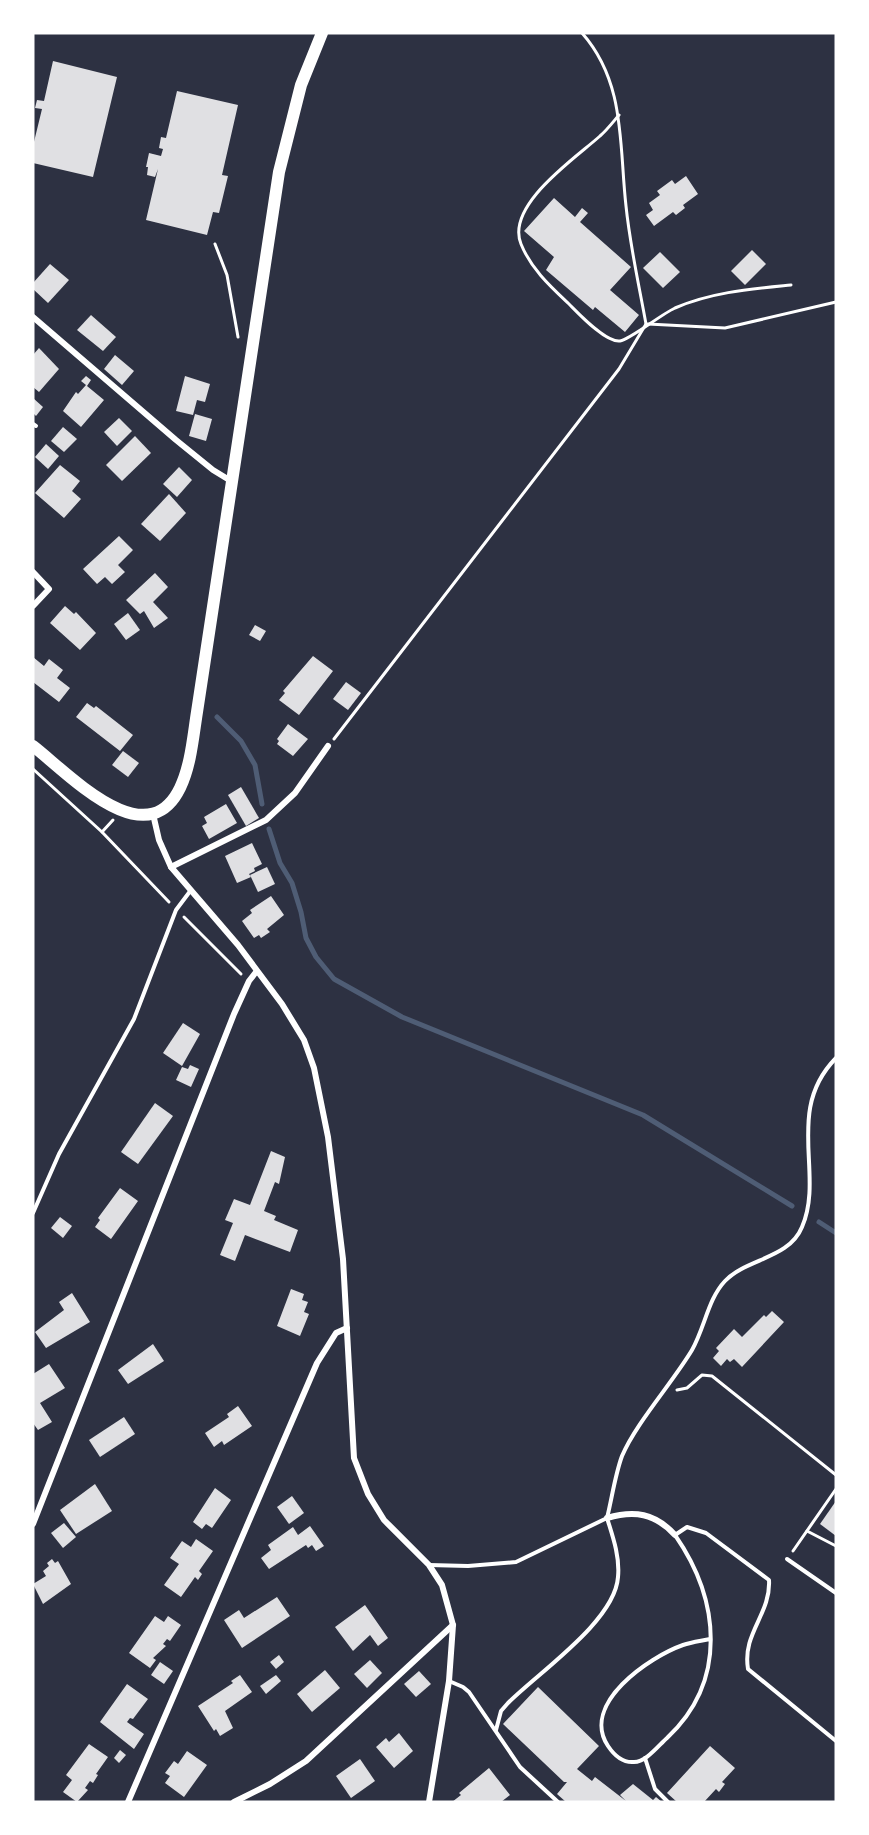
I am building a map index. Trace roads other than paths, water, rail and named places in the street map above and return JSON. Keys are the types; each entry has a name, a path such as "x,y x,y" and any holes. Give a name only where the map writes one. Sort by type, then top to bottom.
{"main road":[{"path":"33,746 114,807 127,814 153,814 170,802 181,786 190,756 250,347 288,129 322,33"}],"street":[{"path":"33,317 176,440 213,470 231,481"},
{"path":"33,572 49,589 33,606"},
{"path":"171,867 266,820 295,793 328,746"},
{"path":"153,814 159,840 171,867 238,945 294,1021 314,1068 333,1173 347,1328 352,1439 360,1477 384,1520 429,1565 447,1597 453,1625 449,1682 429,1802"},
{"path":"33,1524 249,981 256,972"},
{"path":"128,1802 317,1363 336,1333 347,1328"},
{"path":"607,1518 621,1514 642,1513 662,1523 675,1535"},
{"path":"234,1802 270,1784 306,1761 453,1625"}],"lane":[{"path":"33,1214 59,1154 134,1019 176,910 190,890"},
{"path":"496,1730 501,1711 508,1702 595,1623 613,1599 618,1565 607,1518 622,1456 692,1350 719,1288 740,1269 781,1250 795,1239 802,1227 807,1209 810,1107 818,1084 836,1058"},
{"path":"429,1565 468,1566 516,1562 607,1518"},
{"path":"710,1639 682,1646 661,1656 623,1683 611,1698 602,1719 606,1742 621,1759 634,1762 645,1758 691,1712 701,1694 707,1676 710,1639 709,1618 702,1587 688,1554 675,1535 687,1527 698,1529 769,1580 769,1592 749,1637 747,1669 836,1741"},
{"path":"787,1559 836,1593"},
{"path":"449,1682 464,1687 469,1692 520,1767 558,1802"},
{"path":"645,1758 655,1789 668,1802"}],"waterway":[{"path":"217,717 241,741 255,765 262,804"},
{"path":"269,829 280,863 292,883 306,938 316,957 334,979 402,1017 643,1115 792,1206"},
{"path":"819,1222 836,1233"}]}
